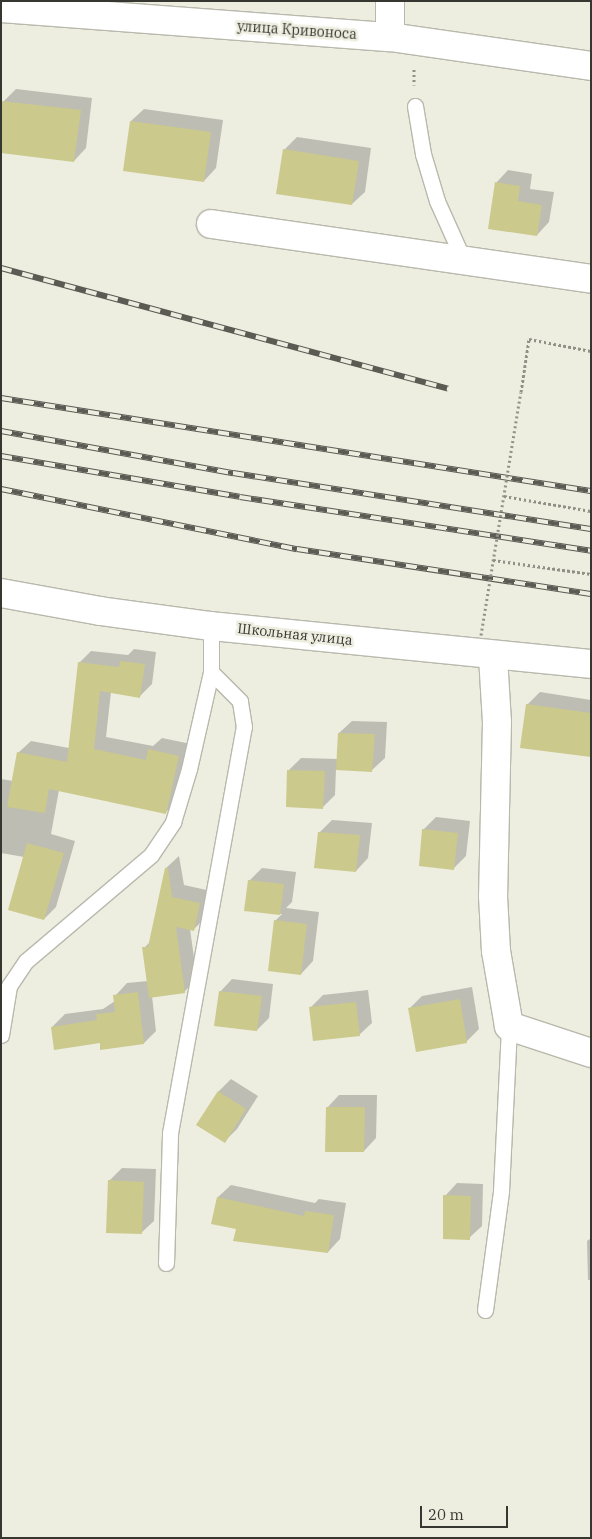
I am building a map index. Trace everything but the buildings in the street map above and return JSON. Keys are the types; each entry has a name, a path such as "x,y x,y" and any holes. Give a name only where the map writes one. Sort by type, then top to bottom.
{"street":[{"path":"390,1 402,38"},
{"name":"улица Кривоноса","path":"1,8 402,38 591,66"},
{"path":"211,224 591,279"},
{"name":"Школьная улица","path":"1,593 100,611 211,626 487,646 591,664"},
{"path":"487,646 498,722 493,896 496,951 509,1026 591,1053"}],"lane":[{"path":"415,106 423,154 437,201 464,261"},
{"path":"1,1035 9,986 26,961 151,855 172,822 190,769 211,672 211,626"},
{"path":"166,1263 170,1133 244,727 240,701 211,672"},
{"path":"484,1310 501,1192 509,1026"}],"path":[{"path":"402,38 415,106"},
{"path":"487,646 493,560 529,339 591,351"},
{"path":"504,496 591,511"},
{"path":"493,560 591,574"}],"railway":[{"path":"1,268 448,389"},
{"path":"1,398 591,491"},
{"path":"1,431 233,473 591,529"},
{"path":"1,456 240,497 591,551"},
{"path":"1,489 297,549 591,594"}]}
